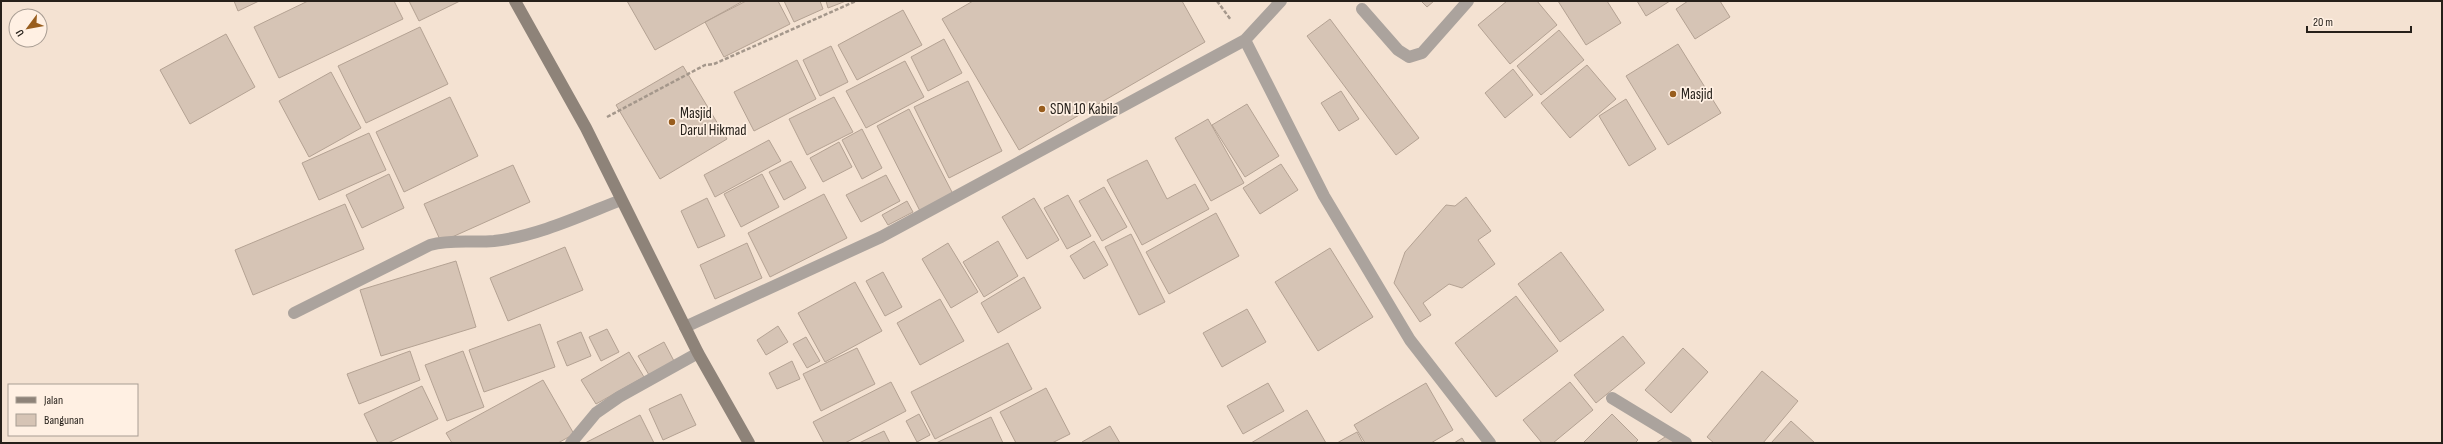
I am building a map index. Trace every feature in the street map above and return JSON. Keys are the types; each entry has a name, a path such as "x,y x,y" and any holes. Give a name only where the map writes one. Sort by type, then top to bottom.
{"main road":[{"path":"515,1 586,128 698,353 749,443"}],"street":[{"path":"685,327 881,237 1245,40 1281,1"},
{"path":"1362,9 1398,50 1410,57 1422,53 1468,1"},
{"path":"1245,40 1324,196 1410,340 1490,443"},
{"path":"294,312 430,245 450,241 494,241 541,231 621,200"},
{"path":"570,443 596,413 619,397 698,353"},
{"path":"1612,398 1686,443"}],"path":[{"path":"586,128 705,65 714,64 856,1"}],"building":[{"path":"234,1 259,1 238,11"},
{"path":"308,1 394,1 403,19 279,78 254,27"},
{"path":"409,1 460,1 419,21"},
{"path":"627,1 743,1 655,50"},
{"path":"746,1 778,1 790,24 724,57 705,22"},
{"path":"784,1 820,1 823,9 794,22"},
{"path":"826,1 846,1 828,8"},
{"name":"SDN 10 Kabila","path":"973,1 1182,1 1205,42 1019,150 942,19"},
{"path":"1421,1 1434,1 1427,7"},
{"path":"1507,1 1537,1 1557,25 1510,64 1478,25"},
{"path":"1558,1 1607,1 1621,23 1586,45"},
{"path":"1637,1 1670,1 1646,16"},
{"path":"1688,1 1720,1 1730,17 1695,39 1676,9"},
{"path":"903,10 922,45 857,80 838,45"},
{"path":"1330,19 1419,138 1396,155 1307,36"},
{"path":"420,27 448,84 366,123 338,66"},
{"path":"1559,30 1584,60 1541,95 1517,66"},
{"path":"226,34 255,87 190,124 160,70"},
{"path":"944,39 962,73 928,91 911,57"},
{"name":"Masjid","path":"1678,44 1721,113 1668,145 1626,76"},
{"path":"831,46 848,82 820,96 803,60"},
{"path":"797,60 816,99 754,131 734,92"},
{"path":"905,61 924,97 866,128 846,91"},
{"path":"1587,65 1616,99 1570,138 1541,103"},
{"name":"Masjid Darul Hikmad","path":"683,66 727,139 660,179 616,105"},
{"path":"1513,69 1533,95 1505,118 1485,93"},
{"path":"331,72 361,128 309,157 279,101"},
{"path":"968,81 1002,151 949,178 914,107"},
{"path":"1341,91 1359,119 1339,131 1321,103"},
{"path":"450,97 478,156 404,192 376,132"},
{"path":"834,97 853,132 807,155 789,119"},
{"path":"1626,99 1656,149 1629,166 1599,116"},
{"path":"1247,104 1279,156 1245,177 1212,125"},
{"path":"909,109 953,194 920,211 877,126"},
{"path":"1208,119 1244,183 1211,201 1175,138"},
{"path":"862,129 882,168 862,179 842,140"},
{"path":"369,133 386,170 319,200 302,163"},
{"path":"769,140 781,161 715,197 704,175"},
{"path":"839,142 852,167 823,182 810,158"},
{"path":"1147,160 1167,199 1195,184 1209,209 1142,245 1107,180"},
{"path":"791,161 806,188 784,200 769,172"},
{"path":"1281,164 1298,190 1260,214 1243,188"},
{"path":"513,165 530,202 441,242 424,204"},
{"path":"389,174 404,208 362,228 346,195"},
{"path":"762,174 779,207 741,227 724,194"},
{"path":"886,175 900,201 861,222 846,195"},
{"path":"1104,187 1127,227 1102,241 1079,201"},
{"path":"824,194 847,238 770,277 748,233"},
{"path":"1068,195 1091,236 1067,249 1044,208"},
{"path":"1466,197 1491,231 1478,240 1495,264 1462,288 1449,284 1423,303 1431,315 1420,322 1394,283 1405,252 1446,205 1455,206"},
{"path":"707,198 725,236 698,248 681,211"},
{"path":"1034,198 1059,240 1027,259 1002,217"},
{"path":"907,201 913,212 888,225 882,215"},
{"path":"345,204 364,249 253,295 235,250"},
{"path":"1216,213 1239,256 1169,294 1146,252"},
{"path":"1131,234 1165,302 1139,315 1105,247"},
{"path":"998,241 1018,276 984,297 963,262"},
{"path":"1094,241 1108,265 1084,279 1070,256"},
{"path":"747,243 762,278 715,299 700,265"},
{"path":"948,243 978,292 951,308 922,259"},
{"path":"565,247 583,290 508,321 490,278"},
{"path":"1330,248 1373,317 1318,351 1275,282"},
{"path":"1561,252 1604,310 1560,342 1518,284"},
{"path":"456,261 476,327 381,356 360,290"},
{"path":"883,272 902,307 885,316 866,281"},
{"path":"1024,277 1041,308 998,333 981,303"},
{"path":"855,282 882,331 825,362 798,313"},
{"path":"1516,296 1558,351 1496,397 1455,343"},
{"path":"940,299 964,341 920,365 897,323"},
{"path":"1247,309 1266,342 1222,367 1203,333"},
{"path":"540,324 555,367 484,392 469,350"},
{"path":"778,326 788,342 766,355 757,340"},
{"path":"607,329 619,352 601,361 589,337"},
{"path":"581,332 591,356 567,366 557,342"},
{"path":"1623,336 1645,363 1596,403 1574,375"},
{"path":"806,337 820,361 807,368 793,344"},
{"path":"664,342 674,361 649,375 638,356"},
{"path":"1008,343 1032,389 935,439 911,392"},
{"path":"857,348 875,384 821,411 803,374"},
{"path":"1683,348 1708,372 1671,413 1645,390"},
{"path":"410,351 420,380 359,404 347,374"},
{"path":"463,351 484,407 447,421 425,365"},
{"path":"629,352 644,377 596,404 581,380"},
{"path":"792,361 800,379 777,389 769,373"},
{"path":"1762,371 1798,401 1763,443 1714,443 1707,437"},
{"path":"543,380 574,434 558,443 452,443 446,433"},
{"path":"891,382 906,411 845,443 824,443 813,422"},
{"path":"1570,382 1593,410 1553,443 1542,443 1523,420"},
{"path":"1268,383 1284,411 1243,434 1227,406"},
{"path":"1426,383 1453,430 1431,443 1365,443 1354,425"},
{"path":"422,386 438,419 388,443 378,443 364,414"},
{"path":"1046,388 1070,434 1052,443 1016,443 1000,412"},
{"path":"681,394 696,425 663,440 649,409"},
{"path":"1307,410 1326,443 1251,443"},
{"path":"919,414 930,435 917,442 906,421"},
{"path":"1612,414 1638,440 1635,443 1583,443"},
{"path":"640,415 654,443 585,443"},
{"path":"991,417 1003,443 936,443"},
{"path":"1791,421 1815,443 1771,443"},
{"path":"1110,426 1120,443 1082,442"},
{"path":"884,431 890,443 859,443"},
{"path":"1357,432 1363,443 1337,443"},
{"path":"1668,435 1674,443 1656,443"},
{"path":"1462,438 1465,443 1454,443"}],"place":[{"name":"Masjid","path":"1673,94"},
{"name":"SDN 10 Kabila","path":"1042,109"},
{"name":"Masjid Darul Hikmad","path":"672,122"}]}
